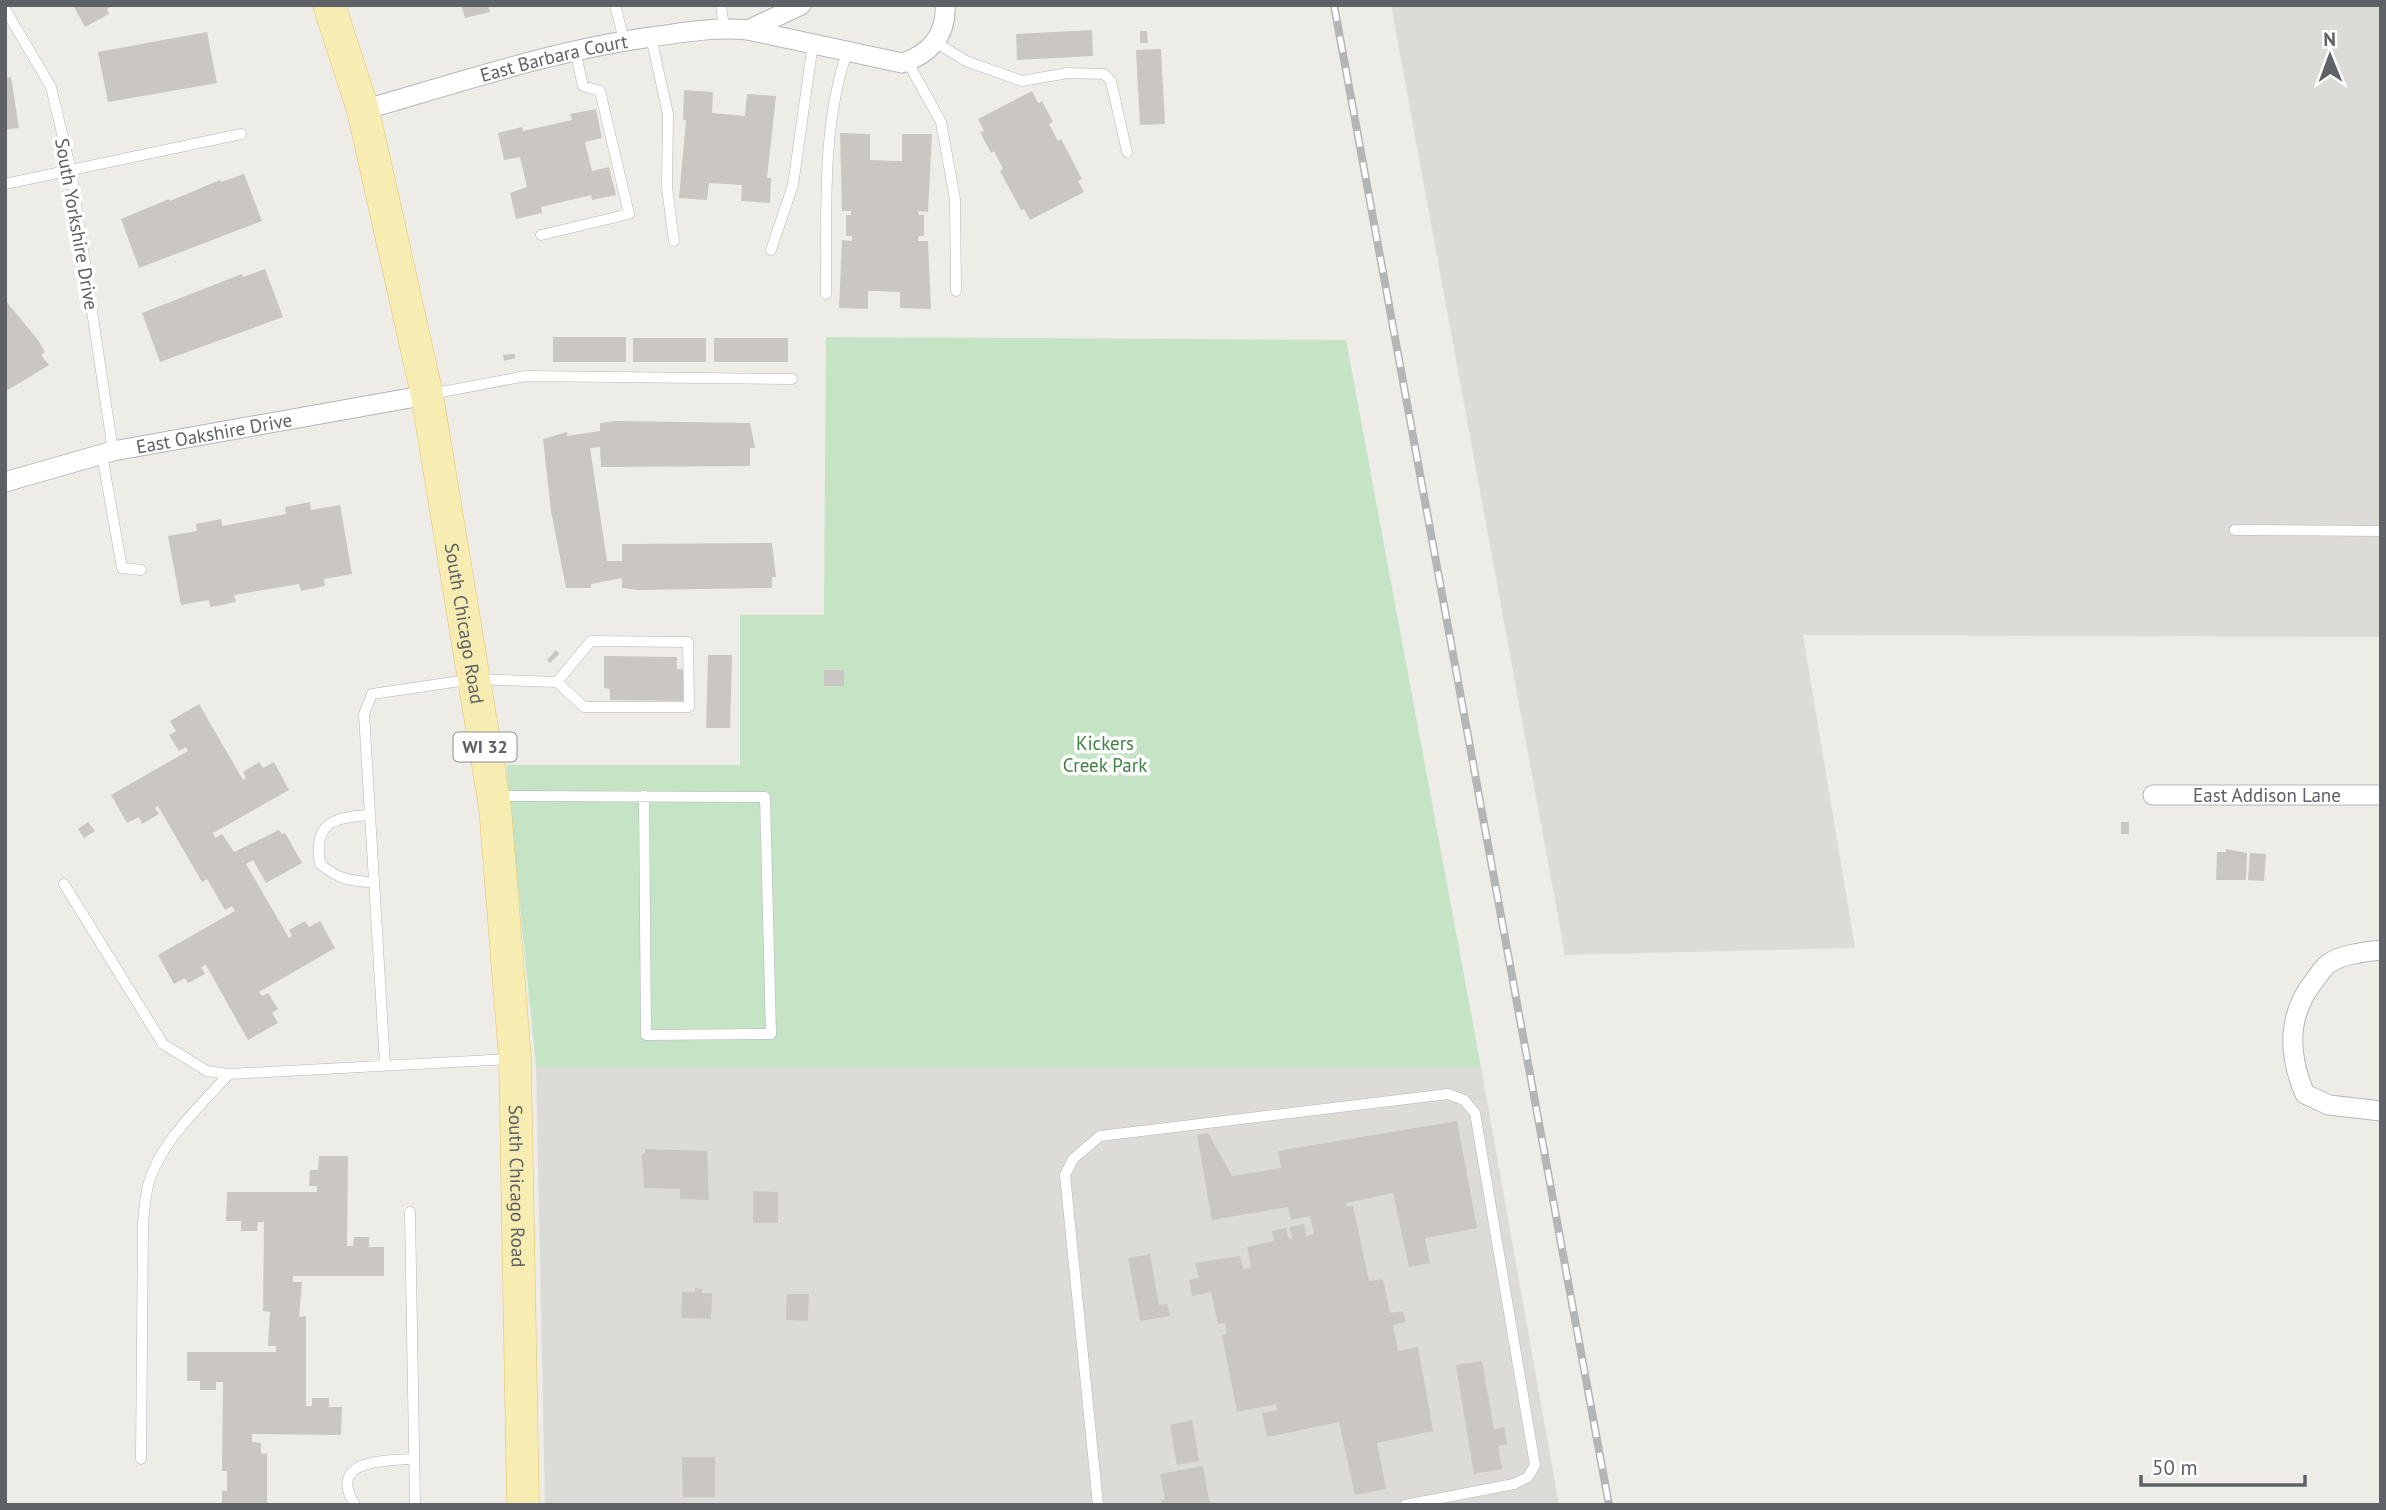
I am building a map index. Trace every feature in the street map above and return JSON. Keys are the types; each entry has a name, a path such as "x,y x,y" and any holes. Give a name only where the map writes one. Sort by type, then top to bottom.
{"main road":[{"name":"South Chicago Road","path":"329,5 363,110 427,395 493,796 515,1059 523,1505"}],"street":[{"path":"907,61 931,48 941,33 945,5"},
{"name":"East Barbara Court","path":"748,30 790,7"},
{"name":"East Barbara Court","path":"363,110 575,51 624,40 724,28 813,43 886,62 907,61"},
{"name":"East Oakshire Drive","path":"5,482 107,453 427,395"},
{"name":"East Addison Lane","path":"2153,795 2381,795"},
{"path":"2381,950 2354,954 2328,964 2299,1000 2292,1043 2294,1070 2305,1094 2329,1105 2381,1111"}],"lane":[{"path":"615,5 624,40"},
{"path":"721,5 724,28"},
{"name":"South Yorkshire Drive","path":"5,9 51,87 71,171 122,568 141,570"},
{"path":"651,37 668,114 667,188 674,242"},
{"path":"935,42 966,61 1022,81 1068,73 1104,74 1111,81 1126,152"},
{"path":"771,250 793,185 813,43"},
{"path":"541,234 629,214 600,91 583,86 575,51"},
{"path":"826,294 828,143 836,83 847,52"},
{"path":"907,61 942,122 955,199 956,291"},
{"path":"5,184 241,134"},
{"path":"427,395 526,376 792,379"},
{"path":"2235,530 2381,531"},
{"path":"385,1065 364,714 372,694 474,679 557,682 584,708 688,707 688,642 591,641 557,682"},
{"path":"493,796 644,796 765,797 771,1034 646,1035 644,796"},
{"path":"370,815 340,817 326,827 317,847 320,864 335,876 354,882 374,882"},
{"path":"64,884 163,1044 207,1070 229,1074 515,1059"},
{"path":"141,1459 143,1223 147,1188 162,1155 229,1074"},
{"path":"1098,1505 1065,1175 1073,1159 1100,1136 1448,1094 1464,1100 1475,1113 1535,1465 1528,1477 1514,1484 1405,1505"},
{"path":"410,1213 415,1505"},
{"path":"355,1505 349,1492 349,1479 356,1468 367,1461 414,1459"}],"shaded area":[{"path":"1391,5 2381,5 2381,637 1803,635 1855,948 1565,955"},
{"path":"536,1067 1481,1067 1559,1505 545,1505"}],"green space":[{"name":"Kickers Creek Park","path":"826,337 1346,340 1481,1067 536,1067 506,765 740,765 740,615 824,615"}],"building":[{"path":"73,5 114,5 107,9 109,14 85,27"},
{"path":"461,5 488,5 490,12 465,18"},
{"path":"1092,30 1093,56 1017,60 1016,34"},
{"path":"1140,31 1147,31 1148,43 1140,43"},
{"path":"207,32 217,83 108,102 98,52"},
{"path":"1161,49 1165,124 1140,125 1136,50"},
{"path":"11,77 19,128 5,130 5,78"},
{"path":"684,90 713,92 712,113 745,116 747,94 776,96 767,178 771,178 770,203 741,201 742,185 709,183 707,200 679,198 686,120 683,120"},
{"path":"1032,91 1038,103 1042,101 1053,122 1049,124 1058,141 1061,139 1082,179 1078,181 1084,192 1030,220 1024,209 1021,210 1000,171 1003,169 980,132 984,131 978,119"},
{"path":"596,109 602,138 585,142 592,171 609,167 616,195 592,200 591,195 541,207 542,213 516,219 510,193 527,187 520,157 504,160 498,133 522,127 523,131 572,120 570,114"},
{"path":"840,133 870,134 870,160 896,161 902,161 902,134 932,134 928,212 918,211 919,215 924,215 924,236 919,236 918,241 928,241 931,309 900,308 900,292 874,291 868,291 868,309 839,308 842,240 852,241 852,236 846,236 846,215 851,215 851,211 842,211"},
{"path":"244,174 262,221 139,268 121,219 220,180 221,182"},
{"path":"265,269 283,317 160,362 142,313 242,274 243,277"},
{"path":"5,300 38,340 45,352 41,355 49,365 8,390 5,386"},
{"path":"553,337 626,337 626,362 553,362"},
{"path":"633,338 706,338 706,362 633,362"},
{"path":"714,338 788,338 788,362 714,362"},
{"path":"515,354 515,358 504,361 503,355"},
{"path":"600,423 750,423 755,448 750,448 750,466 601,467 600,447 590,448 607,561 622,561 622,544 772,543 776,577 772,577 772,588 638,590 622,588 622,578 591,584 591,588 566,588 551,511 543,439 567,432 567,436 600,431"},
{"path":"310,502 311,510 340,505 352,574 324,579 325,586 301,591 299,584 234,595 236,602 222,605 210,607 209,600 181,605 168,536 197,531 196,524 221,519 222,526 286,514 285,507"},
{"path":"556,650 559,654 550,663 547,660"},
{"path":"708,655 732,655 730,728 706,728"},
{"path":"604,656 677,657 677,669 683,669 683,701 610,700 610,689 604,688"},
{"path":"824,670 844,670 844,686 824,686"},
{"path":"199,704 243,780 246,778 243,772 259,762 263,768 274,762 289,790 213,833 215,838 222,834 234,852 279,830 282,834 285,833 302,863 266,883 253,860 246,864 289,938 292,936 289,930 305,921 309,927 320,921 335,948 259,992 262,996 268,993 278,1009 272,1013 278,1023 248,1040 206,965 201,967 205,974 188,983 185,978 174,984 158,955 235,911 232,906 225,910 207,879 202,882 158,806 155,808 159,814 142,824 139,817 127,823 111,795 188,751 186,747 179,751 169,735 176,731 170,721"},
{"path":"88,822 95,831 84,838 78,829"},
{"path":"2121,822 2129,822 2129,834 2121,834"},
{"path":"2226,849 2247,853 2246,880 2216,880 2217,852 2226,852"},
{"path":"2250,853 2266,854 2264,881 2248,880"},
{"path":"1457,1121 1477,1228 1425,1238 1430,1263 1409,1267 1393,1193 1346,1203 1347,1207 1353,1206 1369,1281 1383,1279 1390,1313 1403,1311 1406,1322 1393,1325 1398,1351 1418,1347 1433,1431 1377,1443 1386,1489 1355,1495 1339,1422 1267,1437 1262,1413 1278,1410 1276,1404 1237,1412 1222,1335 1227,1334 1225,1323 1218,1324 1211,1292 1192,1296 1189,1280 1199,1278 1195,1263 1240,1256 1243,1269 1251,1268 1247,1247 1274,1241 1272,1231 1286,1228 1289,1239 1292,1239 1290,1227 1304,1224 1306,1236 1314,1234 1310,1216 1291,1220 1288,1207 1212,1220 1197,1135 1208,1133 1232,1176 1281,1168 1278,1151"},
{"path":"645,1149 707,1151 709,1200 680,1199 680,1189 644,1188 642,1154 645,1154"},
{"path":"319,1156 348,1156 347,1246 353,1246 354,1237 369,1237 369,1247 384,1247 384,1276 293,1276 293,1282 302,1282 299,1317 306,1316 306,1406 312,1406 312,1398 329,1398 329,1407 342,1407 341,1435 252,1434 252,1442 261,1443 261,1454 267,1453 267,1505 222,1505 222,1491 227,1491 227,1471 222,1471 223,1382 216,1382 216,1390 200,1390 200,1381 187,1381 187,1352 276,1352 276,1346 268,1346 270,1312 263,1311 264,1222 258,1222 257,1231 241,1231 241,1221 226,1221 227,1192 317,1192 317,1186 309,1186 310,1170 318,1170"},
{"path":"753,1191 778,1192 778,1223 753,1223"},
{"path":"1150,1254 1159,1305 1167,1304 1170,1316 1140,1321 1128,1258"},
{"path":"695,1288 702,1289 702,1293 712,1293 711,1319 681,1318 682,1292 695,1292"},
{"path":"787,1294 809,1294 808,1321 786,1320"},
{"path":"1482,1361 1494,1429 1504,1427 1507,1444 1498,1446 1502,1469 1474,1474 1456,1365"},
{"path":"1192,1420 1199,1461 1177,1465 1170,1425"},
{"path":"682,1457 715,1457 715,1497 683,1497"},
{"path":"1203,1466 1210,1505 1162,1505 1161,1500 1165,1500 1160,1474"}],"railway":[{"path":"1334,5 1609,1505"}]}
